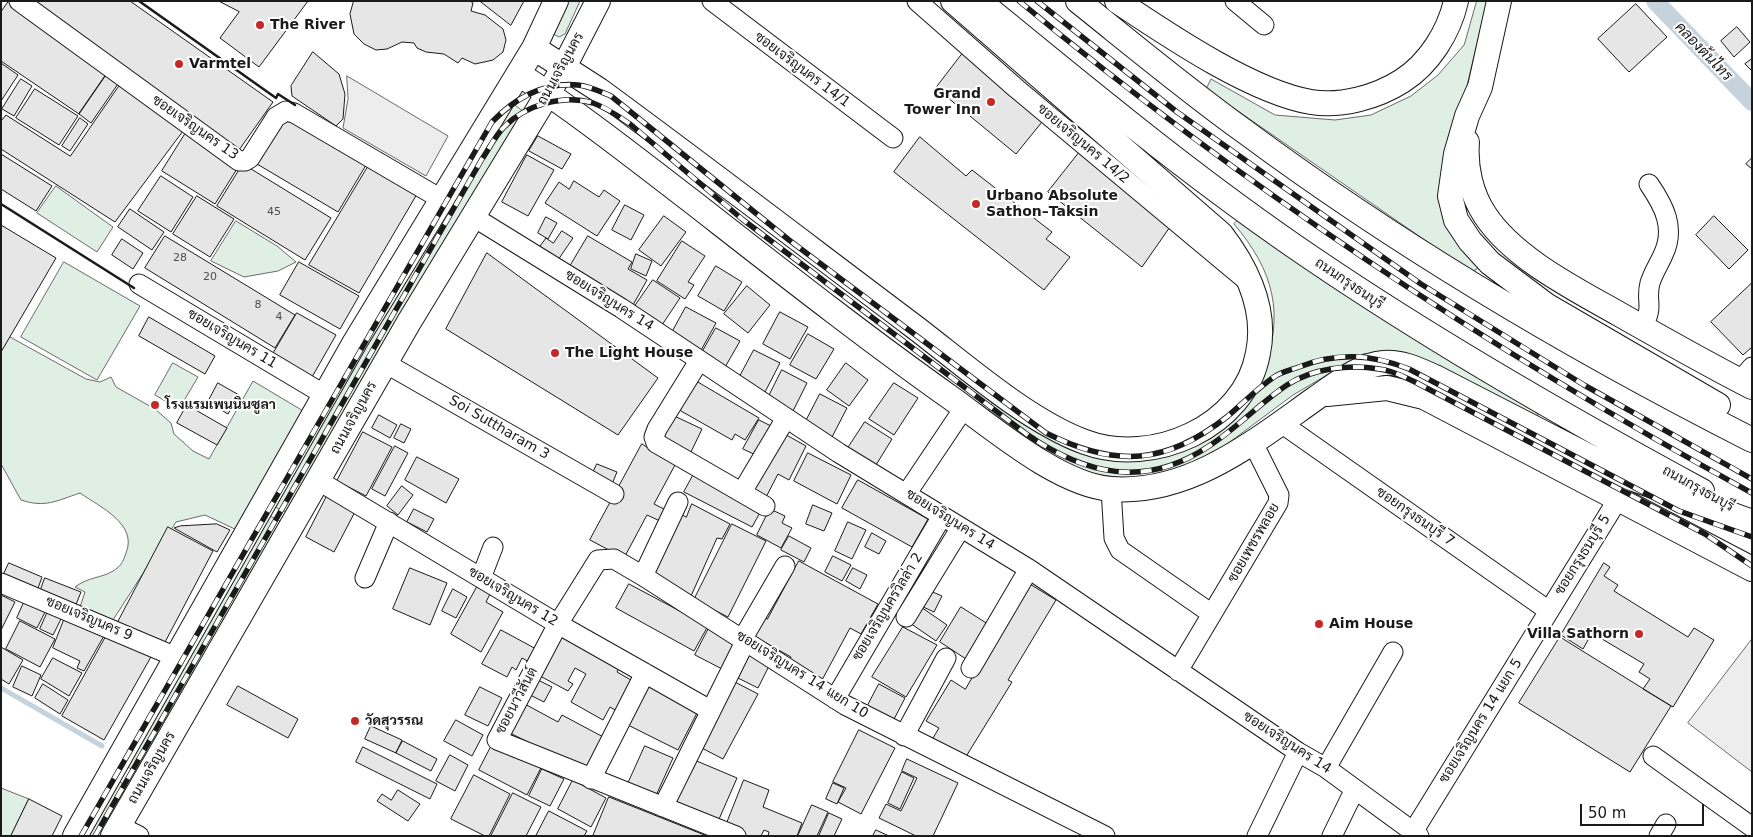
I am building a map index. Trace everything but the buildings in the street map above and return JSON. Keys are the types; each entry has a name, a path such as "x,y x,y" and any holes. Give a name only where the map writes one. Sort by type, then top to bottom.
{"main road":[{"path":"75,836 325,395 441,199 534,48 556,1"},
{"name":"ถนนเจริญนคร","path":"124,832 141,786 295,523 385,363 472,216 564,67 598,1"},
{"path":"534,48 564,67 676,147 1047,424 1064,434 1087,443 1112,448 1144,449 1184,438 1224,414 1241,394 1258,354 1260,335 1251,284 1240,259 1220,234 953,1"},
{"name":"ถนนกรุงธนบุรี","path":"979,1 1203,181 1312,258 1420,330 1553,410 1752,520"},
{"path":"1078,1 1244,132 1437,264 1628,375 1752,440"},
{"path":"1117,1 1220,65 1252,82 1285,95 1312,102 1351,102 1391,88 1413,74 1436,48 1454,12 1456,1"},
{"path":"1499,1 1472,115 1466,157 1474,195 1484,214 1499,233 1522,253 1588,296 1642,327 1748,378"},
{"path":"519,74 548,93 902,363 1028,453 1063,474 1111,489 1159,487 1189,478 1253,443 1353,374 1375,364 1386,362 1404,365 1435,377 1631,478 1752,520"},
{"path":"1480,87 1467,116 1457,147 1450,196 1456,220 1470,241 1490,263 1546,305 1752,424"},
{"path":"964,408 983,378"},
{"path":"1320,395 1387,388 1424,397 1752,569"},
{"path":"262,506 295,523"},
{"path":"111,770 141,786"}],"street":[{"name":"ซอยเจริญนคร 13","path":"19,1 239,160 245,161 250,158 276,117 286,111 294,113 441,199"},
{"name":"ซอยเจริญนคร 14/1","path":"712,1 893,138"},
{"name":"ซอยเจริญนคร 14/2","path":"917,1 1017,89 1251,284"},
{"path":"1235,1 1264,25"},
{"path":"1642,327 1651,310 1650,282 1666,250 1669,233 1664,210 1649,184"},
{"name":"ซอยเจริญนคร 14","path":"472,216 621,308 786,418 907,493 960,529 1029,569 1298,752 1326,768 1416,834"},
{"name":"ซอยเจริญนคร 11","path":"139,284 325,395"},
{"path":"700,361 668,409 654,438 656,443 765,506"},
{"name":"Soi Suttharam 3","path":"385,363 614,494"},
{"path":"907,493 964,408"},
{"path":"742,492 786,418"},
{"name":"ซอยกรุงธนบุรี 7","path":"1281,423 1549,611"},
{"name":"ซอยเพชรพลอย","path":"1178,671 1278,503 1279,495 1253,443"},
{"name":"ซอยเจริญนคร 12","path":"319,481 558,624 710,710"},
{"path":"1111,489 1114,538 1120,550 1212,614"},
{"name":"ซอยกรุงธนบุรี 5","path":"1549,611 1618,499"},
{"path":"643,576 678,502"},
{"name":"ซอยเจริญนครวิลล่า 2","path":"835,699 942,516"},
{"path":"365,578 389,522"},
{"path":"906,617 960,529"},
{"path":"482,578 493,547"},
{"name":"ซอยเจริญนคร 14 แยก 10","path":"558,624 598,560 614,559 745,639 835,699 904,736 1105,836"},
{"path":"663,807 745,639 785,566"},
{"path":"971,668 1029,569"},
{"name":"ซอยเจริญนคร 9","path":"1,583 176,656"},
{"name":"ซอยเจริญนคร 14 แยก 5","path":"1416,834 1549,611"},
{"name":"ซอยนาวีสันต์","path":"558,624 496,740 736,836"},
{"path":"1326,768 1393,652"},
{"path":"904,736 946,658"},
{"path":"591,779 645,673"},
{"path":"1257,836 1298,752"},
{"path":"1653,756 1752,827"},
{"path":"1332,836 1355,789"}],"green space":[{"path":"566,1 580,1 565,34 559,37 553,34"},
{"path":"1477,1 1487,1 1450,158 1480,261 1477,269 1471,272 1206,89 1211,79 1275,115 1335,120 1371,115 1411,96 1438,75 1464,45"},
{"path":"508,100 527,114 293,516 267,503"},
{"path":"56,186 113,227 97,252 37,213"},
{"path":"1238,220 1525,404 1538,414 1538,418 1381,352 1363,354 1293,395 1215,453 1159,477 1120,478 1091,473 1061,464 993,416 989,410 994,399 1150,452 1263,372 1270,351 1273,331 1274,312 1272,294 1267,276 1258,259 1248,241 1234,224"},
{"path":"236,221 277,246 296,262 278,271 244,277 211,261"},
{"path":"64,262 140,306 97,380 21,337"},
{"path":"10,337 86,379 100,382 111,377 116,387 155,409 171,423 174,434 193,451 209,459 253,381 305,412 239,531 205,515 176,522 113,620 80,607 85,592 75,587 85,581 109,573 121,564 128,543 127,533 122,525 107,510 80,493 57,501 44,503 21,500 1,464 1,352"},
{"path":"173,363 198,377 179,409 155,395"},
{"path":"262,512 288,525 140,775 119,761"},
{"path":"111,777 131,788 104,836 79,836"},
{"path":"1,788 29,799 11,836 1,836"}],"shaded area":[{"path":"347,76 448,136 426,176 343,128 348,99"},
{"path":"1752,639 1752,772 1688,723"}],"waterway":[{"name":"คลองต้นไทร","path":"1655,1 1752,102"},
{"path":"1,688 102,746"}],"railway":[{"path":"1019,1 1193,137 1282,202 1374,265 1560,383 1752,493"},
{"path":"1037,1 1177,112 1421,284 1584,385 1752,479"},
{"path":"81,836 492,122 520,99 531,93 553,86 578,85 595,89 611,96 789,240 1046,433 1071,444 1095,452 1118,456 1140,456 1162,452 1183,444 1205,432 1228,416 1262,386 1280,374 1327,359 1340,357 1368,358 1409,369 1679,511 1752,537"},
{"path":"95,836 492,143 504,127 513,119 533,107 557,101 569,100 593,103 630,124 742,219 1025,433 1070,459 1093,467 1116,471 1138,472 1162,468 1185,460 1209,446 1277,392 1297,379 1320,371 1344,367 1384,370 1415,382 1705,534 1752,566"}],"wall":[{"path":"139,1 276,98 278,94 295,105"},
{"path":"1,204 134,288"}],"place":[{"name":"The River","path":"260,25"},
{"name":"Varmtel","path":"179,64"},
{"name":"Grand Tower Inn","path":"991,102"},
{"name":"Urbano Absolute Sathon–Taksin","path":"976,204"},
{"name":"The Light House","path":"555,353"},
{"name":"โรงแรมเพนนินซูลา","path":"155,405"},
{"name":"Aim House","path":"1319,624"},
{"name":"Villa Sathorn","path":"1639,634"},
{"name":"วัดสุวรรณ","path":"355,721"}]}
